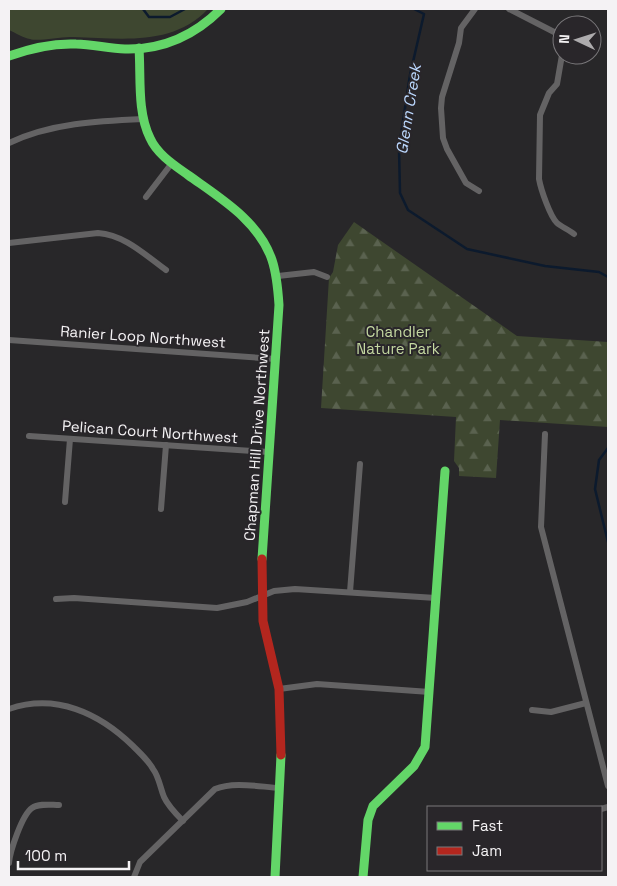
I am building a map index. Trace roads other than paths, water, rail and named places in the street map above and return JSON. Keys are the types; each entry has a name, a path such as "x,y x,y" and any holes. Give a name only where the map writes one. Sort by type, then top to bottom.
{"street":[{"path":"9,56 44,46 68,44 139,48 159,45 202,27 220,9"},
{"path":"475,9 461,28 459,44 442,97 441,108 443,138 446,149 466,183 479,191"},
{"path":"508,9 552,31"},
{"name":"Chapman Hill Drive Northwest","path":"139,48 144,118 151,140 159,152 172,163 241,213 260,235 270,251 278,276 279,305 276,359 261,573 261,597 266,640 278,689 282,745 275,877"},
{"path":"560,65 557,84 549,93 540,115 539,179 540,188 554,218 574,234"},
{"path":"9,143 35,132 59,126 81,122 144,118"},
{"path":"146,197 172,163"},
{"path":"9,243 98,233 108,234 120,238 166,270"},
{"path":"278,276 314,272 327,277"},
{"name":"Ranier Loop Northwest","path":"9,340 276,359"},
{"path":"545,434 541,527 608,786"},
{"name":"Pelican Court Northwest","path":"29,436 269,452"},
{"path":"65,502 70,439"},
{"path":"161,509 166,445"},
{"path":"350,592 360,464"},
{"path":"364,877 368,820 373,806 414,766 420,758 428,736 445,471"},
{"path":"56,599 74,598 217,608 234,606 274,591 295,588 436,598"},
{"path":"278,689 302,684 317,684 430,692"},
{"path":"9,709 29,703 58,704 80,710 102,720 127,740 154,769 169,806 182,821"},
{"path":"532,710 551,712 586,703"},
{"path":"134,877 140,862 215,789 222,786 280,788"},
{"path":"9,863 13,844 26,814 32,808 39,805 59,805"}],"waterway":[{"name":"Glenn Creek","path":"143,9 149,17 170,17 185,9"},
{"name":"Glenn Creek","path":"414,9 424,14 410,75 399,148 400,193 408,210 467,249 545,266 599,272 608,277"},
{"name":"Glenn Creek","path":"608,448 599,460 595,489 608,542"}],"park label":[{"name":"Chandler Nature Park","path":"398,340"}]}
